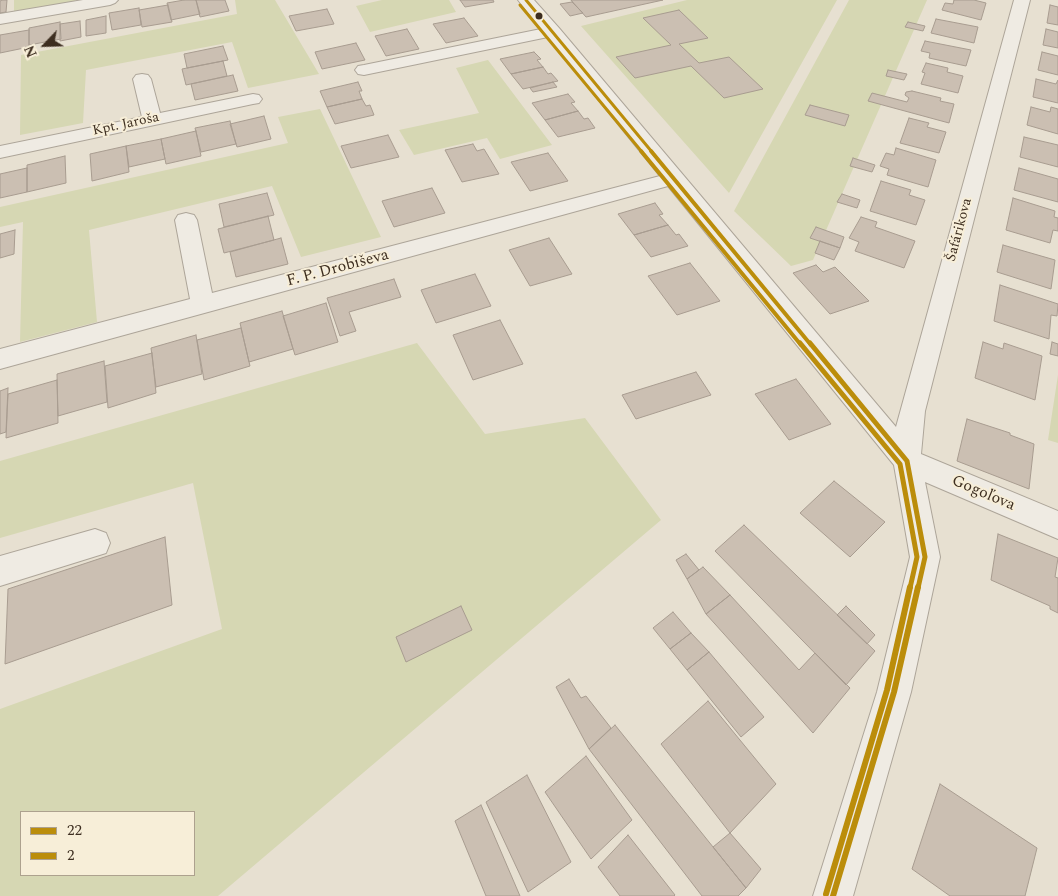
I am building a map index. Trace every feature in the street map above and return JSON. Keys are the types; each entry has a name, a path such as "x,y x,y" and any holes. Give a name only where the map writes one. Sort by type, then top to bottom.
{"street":[{"path":"0,19 110,0"},
{"path":"526,0 675,178 907,462 925,557 894,692 833,896"},
{"name":"Šafárikova","path":"907,462 912,411 1022,0"},
{"path":"364,70 553,31"},
{"path":"142,79 152,120"},
{"name":"Kpt. Jaroša","path":"0,152 253,99"},
{"name":"F. P. Drobiševa","path":"0,359 675,178"},
{"path":"186,220 203,305"},
{"name":"Gogoľova","path":"907,462 1058,525"},
{"path":"0,571 96,543"}],"green space":[{"path":"14,0 75,0 76,2 14,13"},
{"path":"235,0 275,0 319,74 248,88 232,42 86,70 83,123 20,135 21,55 237,14"},
{"path":"382,0 449,0 456,12 370,32 356,6"},
{"path":"687,0 837,0 729,193 581,26"},
{"path":"849,0 927,0 813,260 791,266 734,211"},
{"path":"488,60 552,145 500,159 487,138 414,155 399,130 479,113 456,68"},
{"path":"320,109 381,237 301,257 272,186 89,230 97,322 20,342 23,222 0,227 0,207 288,143 278,117"},
{"path":"417,343 485,434 585,418 661,520 218,896 0,896 0,709 222,629 193,483 0,538 0,461"},
{"path":"1058,375 1058,443 1048,440"}],"building":[{"path":"7,0 6,12 0,13 0,1"},
{"path":"196,0 200,14 171,20 167,3"},
{"path":"196,0 225,0 229,11 200,17"},
{"path":"460,0 493,0 494,2 465,7"},
{"path":"571,0 663,0 586,17"},
{"path":"954,0 974,0 986,3 981,20 942,10 945,3 953,4"},
{"path":"572,2 583,13 570,16 560,4"},
{"path":"168,5 172,22 142,27 139,10"},
{"path":"1050,5 1058,7 1058,25 1047,23"},
{"path":"139,8 141,25 112,30 109,13"},
{"path":"327,9 334,24 296,31 289,16"},
{"path":"679,10 708,38 679,44 699,63 729,57 763,89 724,98 691,66 635,78 616,57 671,45 643,18"},
{"path":"106,16 106,33 86,36 86,20"},
{"path":"464,18 478,36 446,43 433,24"},
{"path":"936,19 978,27 974,43 931,33"},
{"path":"80,21 81,37 60,41 60,24"},
{"path":"60,22 61,39 29,45 29,28"},
{"path":"908,22 925,26 923,31 905,27"},
{"path":"407,29 419,49 386,56 375,36"},
{"path":"1046,29 1058,32 1058,48 1043,45"},
{"path":"29,30 29,47 0,53 0,35"},
{"path":"925,41 971,50 966,66 929,58 930,53 921,51"},
{"path":"356,43 365,60 322,69 315,52"},
{"path":"223,46 228,60 187,68 184,54"},
{"path":"534,52 541,59 537,60 543,67 511,74 500,59"},
{"path":"1042,52 1058,56 1058,75 1038,70"},
{"path":"223,61 227,76 186,85 182,69"},
{"path":"926,63 948,68 947,72 963,76 958,93 921,84 925,73 922,72"},
{"path":"543,67 548,74 551,73 558,81 523,89 511,74"},
{"path":"888,70 907,74 904,80 886,76"},
{"path":"233,75 238,91 195,100 191,84"},
{"path":"1036,79 1056,84 1058,80 1058,103 1033,97"},
{"path":"358,82 362,91 359,91 362,99 327,107 320,91"},
{"path":"553,82 557,87 533,92 530,88"},
{"path":"912,91 941,98 940,101 954,104 949,123 868,101 872,93 907,102 909,98 905,95 906,92"},
{"path":"568,94 575,102 571,103 578,111 545,120 532,103"},
{"path":"362,99 366,106 370,105 374,115 335,124 327,107"},
{"path":"810,105 849,115 845,126 805,115"},
{"path":"1031,107 1050,112 1051,107 1058,109 1058,134 1027,125"},
{"path":"578,111 584,119 588,118 595,128 558,137 545,120"},
{"path":"264,116 271,139 237,147 230,124"},
{"path":"909,118 929,123 927,127 946,132 939,153 900,143"},
{"path":"230,121 236,144 201,152 195,128"},
{"path":"196,131 201,156 166,164 161,139"},
{"path":"388,135 399,157 351,168 341,146"},
{"path":"1024,137 1058,145 1058,167 1020,157"},
{"path":"161,139 165,159 129,167 126,146"},
{"path":"473,144 477,151 484,149 499,174 462,182 445,150"},
{"path":"126,146 129,172 92,181 90,154"},
{"path":"896,148 936,160 928,187 887,175 889,169 880,166 886,153 894,155"},
{"path":"548,153 568,181 530,191 511,162"},
{"path":"65,156 66,183 27,192 27,165"},
{"path":"853,158 875,165 872,172 850,166"},
{"path":"27,168 27,192 0,198 0,174"},
{"path":"1019,168 1058,179 1058,202 1014,190"},
{"path":"881,181 911,190 909,195 925,200 916,225 870,211"},
{"path":"432,188 445,213 394,227 382,201"},
{"path":"267,193 274,215 224,227 219,204"},
{"path":"842,194 860,200 857,208 837,202"},
{"path":"1013,198 1055,211 1054,217 1058,218 1058,231 1053,230 1050,243 1006,230"},
{"path":"655,203 663,214 659,215 668,225 634,235 618,214"},
{"path":"268,216 274,240 224,253 218,229"},
{"path":"861,217 877,222 875,227 915,241 904,268 855,251 859,242 849,238"},
{"path":"668,225 676,235 679,234 688,246 651,257 634,235"},
{"path":"816,227 844,237 840,248 810,238"},
{"path":"15,230 14,254 0,258 0,234"},
{"path":"281,238 288,264 236,277 230,252"},
{"path":"549,238 572,274 530,286 509,250"},
{"path":"820,241 840,248 834,260 815,253"},
{"path":"1003,245 1055,260 1051,289 997,272"},
{"path":"690,263 720,301 677,315 648,276"},
{"path":"816,265 823,272 835,267 869,301 830,314 793,273"},
{"path":"475,274 491,306 436,323 421,290"},
{"path":"394,279 401,297 349,312 356,331 340,336 327,298"},
{"path":"1000,285 1058,304 1057,316 1051,315 1049,339 994,321"},
{"path":"326,303 338,342 295,355 283,316"},
{"path":"282,311 293,349 249,362 240,323"},
{"path":"500,320 523,364 473,380 453,335"},
{"path":"241,328 250,366 204,380 197,340"},
{"path":"196,335 202,374 156,387 151,348"},
{"path":"983,342 1003,349 1004,343 1042,356 1035,400 975,378"},
{"path":"1052,342 1058,344 1058,356 1050,354"},
{"path":"152,353 156,393 108,408 105,366"},
{"path":"104,361 107,402 58,416 57,374"},
{"path":"696,372 711,395 636,419 622,395"},
{"path":"796,379 831,424 789,440 755,394"},
{"path":"57,380 58,423 6,438 8,394"},
{"path":"8,388 6,432 0,434 0,391"},
{"path":"967,419 1010,433 1010,435 1034,444 1029,489 957,461"},
{"path":"834,481 885,522 850,557 800,513"},
{"path":"744,525 875,651 846,685 715,551"},
{"path":"998,534 1058,558 1055,577 1058,578 1058,613 1050,609 1050,606 991,580"},
{"path":"165,537 172,605 5,664 8,589"},
{"path":"686,554 699,570 687,579 676,560"},
{"path":"703,567 730,595 706,614 687,579"},
{"path":"730,595 799,670 815,653 850,688 813,733 706,614"},
{"path":"461,606 472,630 406,662 396,637"},
{"path":"846,606 875,635 867,644 837,615"},
{"path":"673,612 691,633 670,649 653,628"},
{"path":"691,633 709,652 687,670 670,649"},
{"path":"709,652 764,717 741,737 687,670"},
{"path":"569,679 581,698 586,696 611,728 589,749 556,687"},
{"path":"708,701 776,784 730,833 661,744"},
{"path":"615,725 746,888 738,896 702,896 589,749"},
{"path":"586,756 632,820 591,859 545,792"},
{"path":"527,775 571,862 528,892 486,802"},
{"path":"940,784 1037,848 1025,896 950,896 912,869"},
{"path":"481,805 520,896 486,896 455,821"},
{"path":"730,833 761,869 746,888 713,847"},
{"path":"628,835 674,896 620,896 598,867"}],"transit line":[{"name":"22","path":"526,0 907,461 925,557 894,692 833,896"},
{"name":"2","path":"520,5 900,464 917,557 887,690 826,894"}]}
